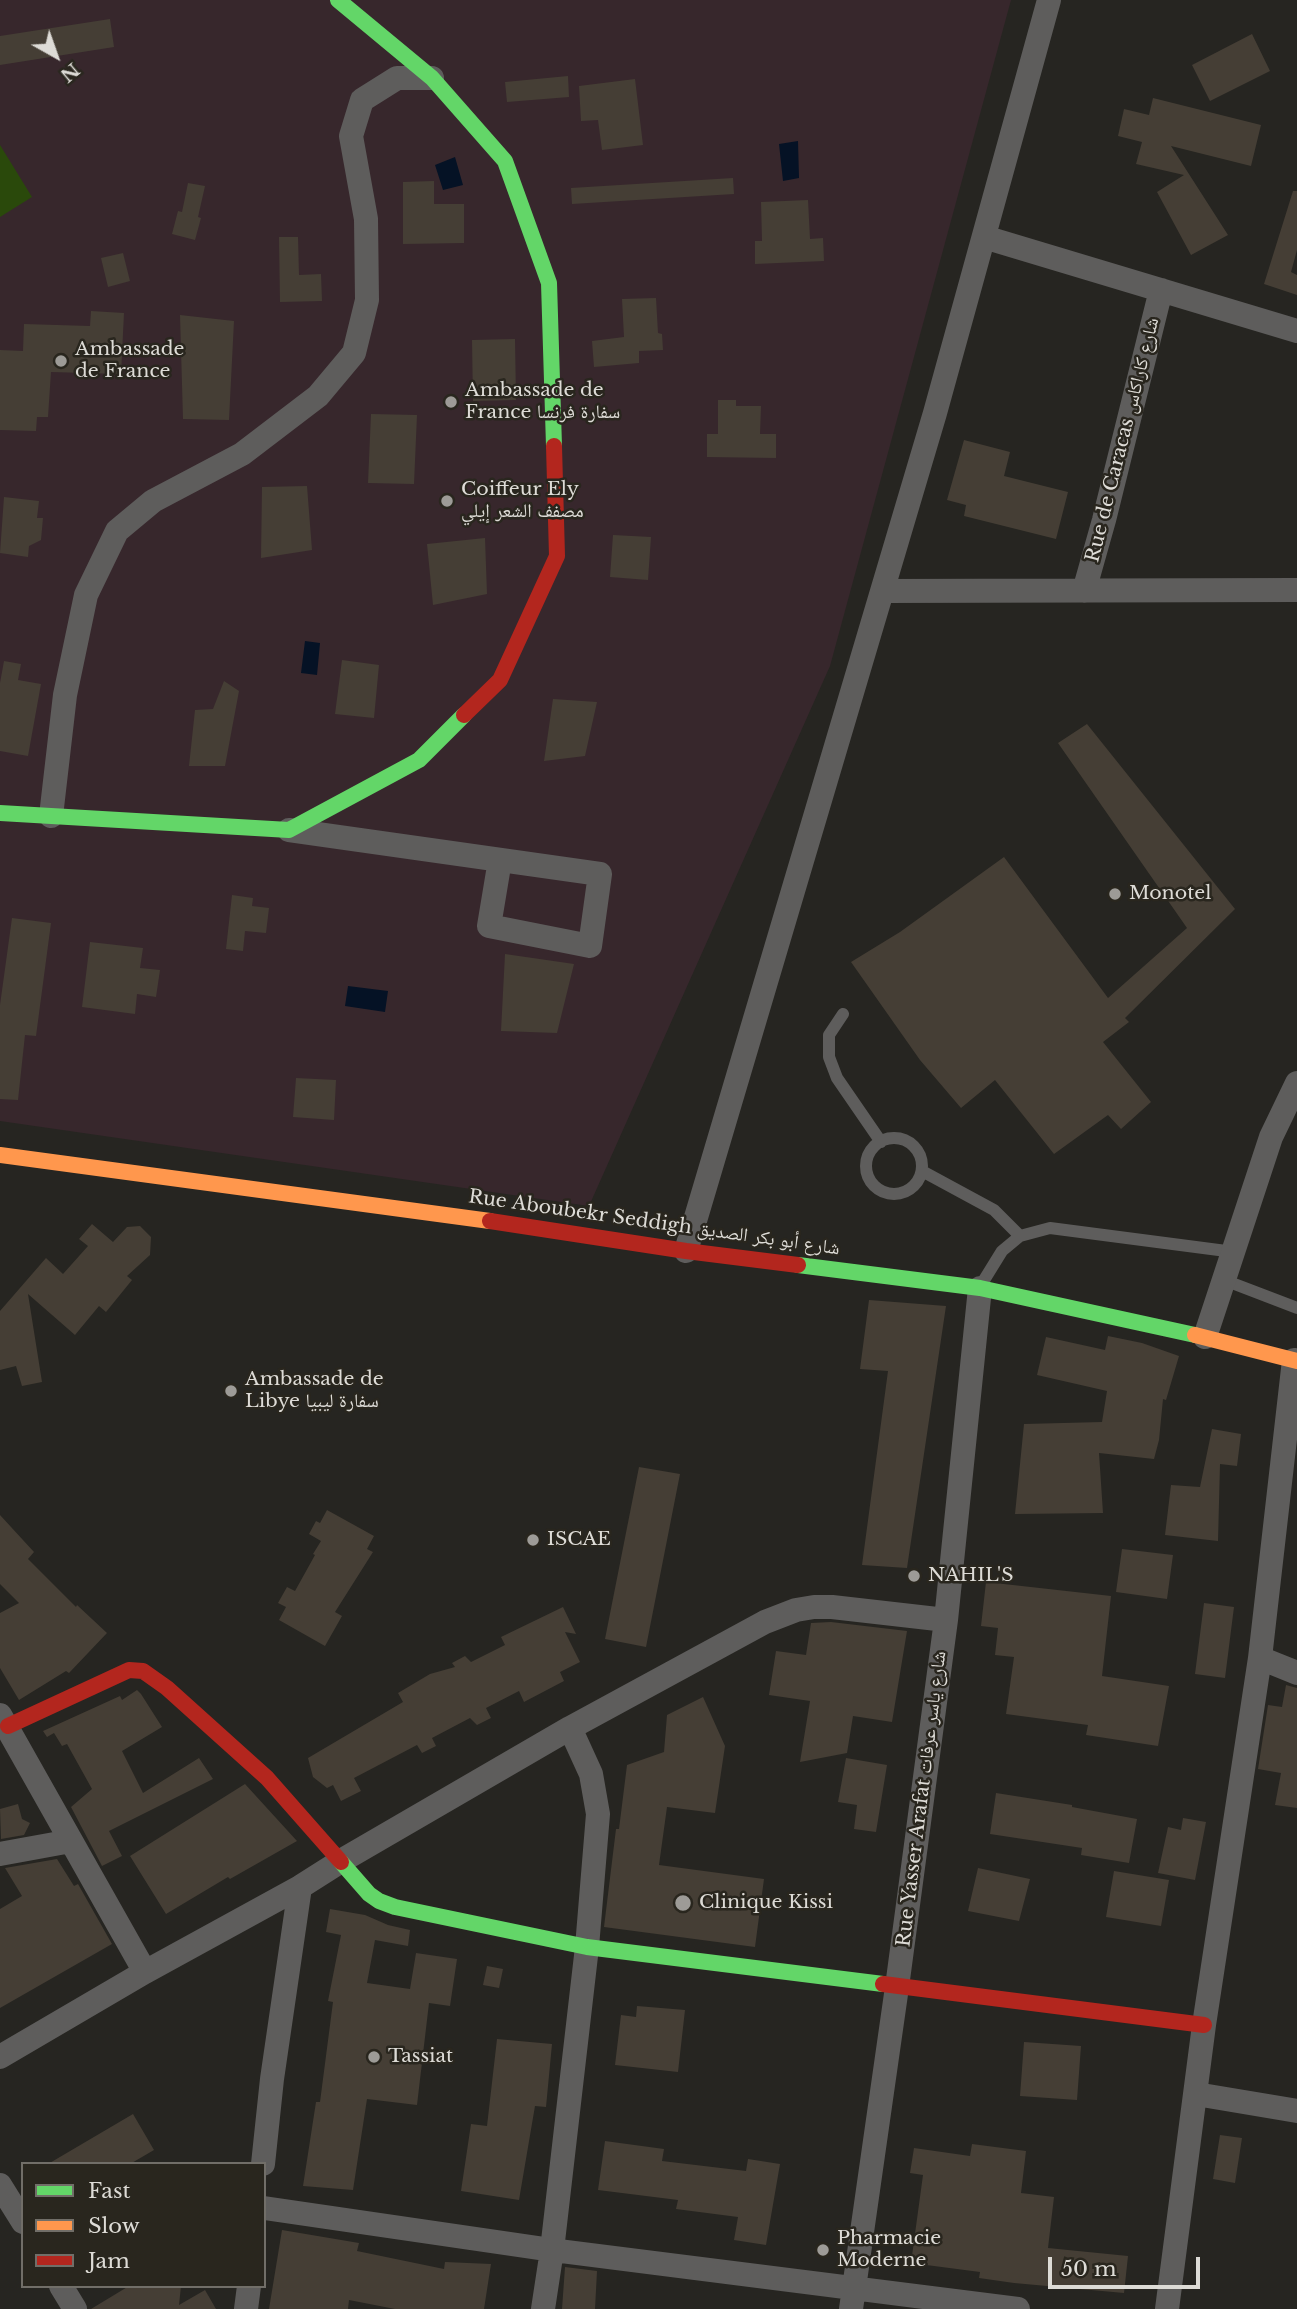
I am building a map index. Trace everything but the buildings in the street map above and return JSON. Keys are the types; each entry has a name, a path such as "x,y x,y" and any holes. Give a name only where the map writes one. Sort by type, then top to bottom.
{"street":[{"path":"289,830 419,760 499,680 558,556 549,283 505,161 432,78 338,0"},
{"path":"686,1251 883,591 1049,0"},
{"path":"51,816 65,695 86,595 117,531 153,501 242,454 286,421 318,396 354,353 366,300 366,219 351,136 362,100 397,78 432,78"},
{"path":"984,237 1297,331"},
{"name":"Rue de Caracas شارع كاراكاس","path":"1084,591 1161,290"},
{"path":"883,591 1297,590"},
{"path":"0,813 289,830 600,874 590,946 489,926 500,860"},
{"path":"1205,1337 1271,1137 1297,1083"},
{"name":"Rue Aboubekr Seddigh شارع أبو بكر الصديق","path":"0,1155 469,1218 686,1251 980,1288 1205,1337 1295,1360"},
{"name":"Rue Yasser Arafat شارع ياسر عرفات","path":"853,2299 946,1620 980,1288"},
{"path":"1167,2309 1204,2025 1260,1658 1295,1360"},
{"path":"0,2057 145,1972 300,1887 570,1728 765,1622 796,1610 832,1607 946,1620"},
{"path":"1260,1658 1297,1673"},
{"path":"145,1972 4,1720 136,1669 167,1688 219,1733 267,1778 369,1894 395,1908 586,1947 1204,2025"},
{"path":"542,2309 552,2250 598,1814 591,1774 570,1728"},
{"path":"0,1854 71,1841"},
{"path":"263,2162 272,2079 300,1887"},
{"path":"1196,2094 1297,2111"},
{"path":"0,2185 21,2219"},
{"path":"266,2208 552,2250 853,2299 1018,2309"},
{"path":"62,2288 75,2309"},
{"path":"246,2309 249,2288"}],"lane":[{"path":"843,1014 829,1035 829,1057 837,1078 881,1142"},
{"path":"893,1138 905,1140 915,1148 921,1159 922,1171 917,1183 908,1191 883,1193 873,1185 867,1174 866,1162 871,1150 881,1142 893,1138"},
{"path":"922,1171 995,1210 1020,1236"},
{"path":"980,1288 1002,1251 1020,1236 1050,1228 1234,1252"},
{"path":"1224,1280 1297,1308"}],"shaded area":[{"name":"Ambassade de France سفارة فرنسا","path":"0,0 1011,0 830,666 589,1206 0,1121"}],"green space":[{"path":"0,145 32,197 0,217"}],"water":[{"path":"798,141 799,178 783,181 779,144"},
{"path":"455,157 463,185 443,190 435,165"},
{"path":"305,641 320,643 317,675 301,673"},
{"path":"348,986 388,991 385,1012 345,1006"}],"traffic: fast":[{"path":"338,0 432,78 505,161 549,283 554,446"},
{"path":"0,813 289,830 419,760 464,715"},
{"path":"798,1265 980,1288 1195,1335"},
{"path":"341,1862 369,1894 395,1907 587,1947 883,1984"}],"traffic: slow":[{"path":"0,1155 490,1221"},
{"path":"1195,1335 1297,1361"}],"traffic: jam":[{"path":"464,715 500,680 557,556 554,446"},
{"path":"490,1221 798,1265"},
{"path":"8,1726 129,1670 143,1671 167,1688 267,1778 341,1862"},
{"path":"883,1984 1204,2025"}],"place":[{"name":"Ambassade de France","path":"61,361"},
{"name":"Ambassade de France سفارة فرنسا","path":"451,402"},
{"name":"Coiffeur Ely مصفف الشعر إيلي","path":"447,501"},
{"name":"Monotel","path":"1115,894"},
{"name":"Ambassade de Libye سفارة ليبيا","path":"231,1391"},
{"name":"ISCAE","path":"533,1540"},
{"name":"NAHIL'S","path":"914,1576"},
{"name":"Clinique Kissi","path":"683,1903"},
{"name":"Tassiat","path":"374,2057"},
{"name":"Pharmacie Moderne","path":"823,2250"}]}
